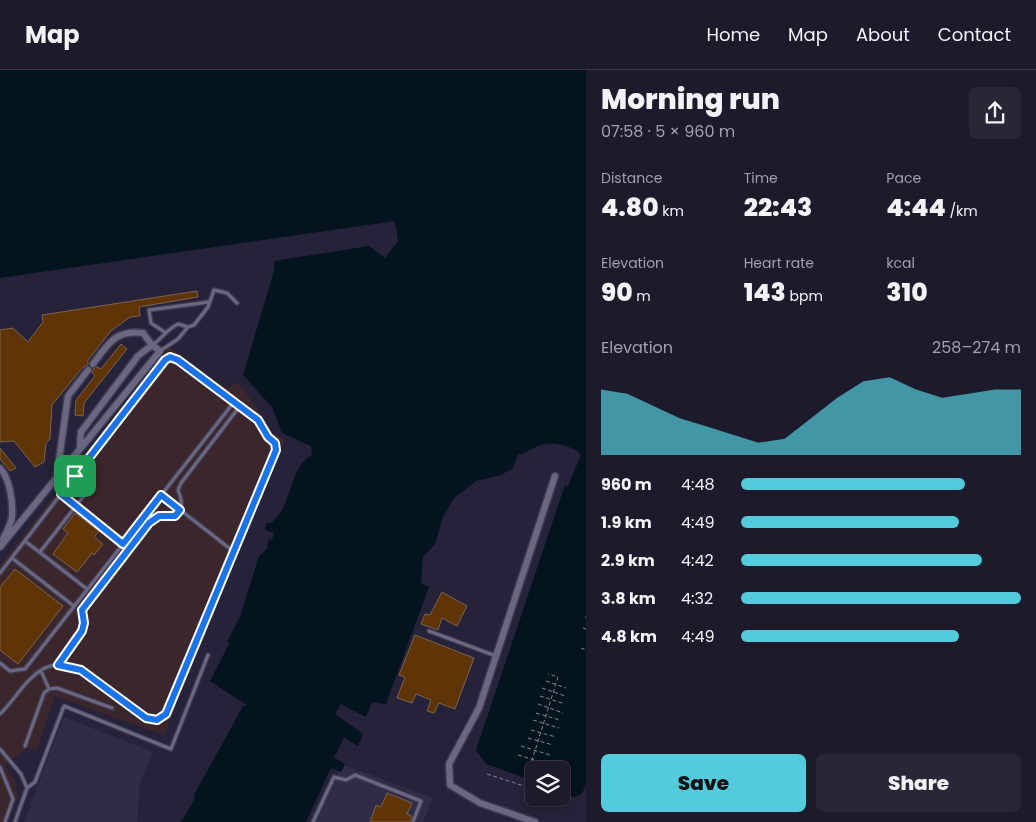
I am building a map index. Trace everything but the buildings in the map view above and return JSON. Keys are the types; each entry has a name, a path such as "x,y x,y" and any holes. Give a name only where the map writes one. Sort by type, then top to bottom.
{"street":[{"path":"0,546 80,446 90,438 160,351 152,345 144,333 132,332 114,337 93,364"},
{"path":"80,446 81,432 138,356 152,345"},
{"path":"57,475 68,396 88,370"},
{"path":"0,468 5,473 11,498 12,519 0,546"},
{"path":"535,822 480,803 450,784 449,764 479,708 555,476"}],"lane":[{"path":"160,351 178,339 188,327 194,325 209,302 214,290 227,293 237,303"},
{"path":"166,333 151,323 149,310 209,302"},
{"path":"152,345 170,328 178,324 188,327"},
{"path":"0,573 165,360 170,357 178,360 258,420 268,437 275,443 276,450 166,714 157,720 146,718 81,670 58,665 41,670 29,680 0,714"},
{"path":"0,663 10,671 25,669 234,402"},
{"path":"58,665 82,631 84,623 82,610 149,523 159,516 175,516 180,510 182,500 178,490 180,483 240,406"},
{"path":"40,552 90,488"},
{"path":"61,494 123,544"},
{"path":"161,495 234,551"},
{"path":"25,541 87,589"},
{"path":"12,558 74,606"},
{"path":"429,630 497,656"},
{"path":"15,822 27,788 35,782 64,706 171,748 208,655"},
{"path":"41,670 49,689"},
{"path":"25,746 44,693 49,689 57,688 112,708"},
{"path":"0,749 21,774 27,788"},
{"path":"0,767 13,799 5,822"},
{"path":"313,822 334,777 346,780 355,775 421,801 413,822"}],"path":[{"path":"581,648 586,650"},
{"path":"487,774 524,786 558,677 548,674"},
{"path":"546,681 566,688"},
{"path":"542,688 565,696"},
{"path":"540,696 565,704"},
{"path":"538,704 563,713"},
{"path":"536,713 560,720"},
{"path":"533,720 559,728"},
{"path":"531,730 556,737"},
{"path":"528,738 553,745"},
{"path":"521,746 550,755"},
{"path":"518,755 539,761"}],"shaded area":[{"path":"169,347 226,388 239,383 264,418 269,431 285,440 164,735 55,696 36,751 28,748 5,764 14,781 18,796 8,822 0,822 0,565"},
{"path":"64,717 153,752 140,783 137,822 24,822"},
{"path":"342,764 433,798 423,822 316,822"}],"water":[{"path":"0,70 586,70 586,784 582,794 574,797 570,796 570,761 525,761 525,778 486,764 476,750 565,485 568,486 581,455 569,447 559,444 548,444 518,455 513,468 501,475 476,481 454,498 443,517 435,544 423,557 421,583 429,587 386,704 372,702 366,717 341,704 335,714 363,734 358,746 344,737 334,758 345,764 341,772 331,768 306,822 181,822 243,706 247,705 210,681 240,617 259,556 267,549 269,539 272,540 274,533 265,530 266,523 271,523 278,516 299,469 304,461 312,455 311,446 282,433 272,407 243,375 274,271 274,261 369,246 385,258 398,241 395,221 0,278"}],"route":[{"path":"170,357 178,360 258,420 268,437 275,443 276,450 166,714 157,720 146,718 81,670 58,665 82,631 84,623 82,610 149,523 159,516 168,518 175,516 180,510 161,495 123,544 61,494 75,476 165,360 170,357"}]}
